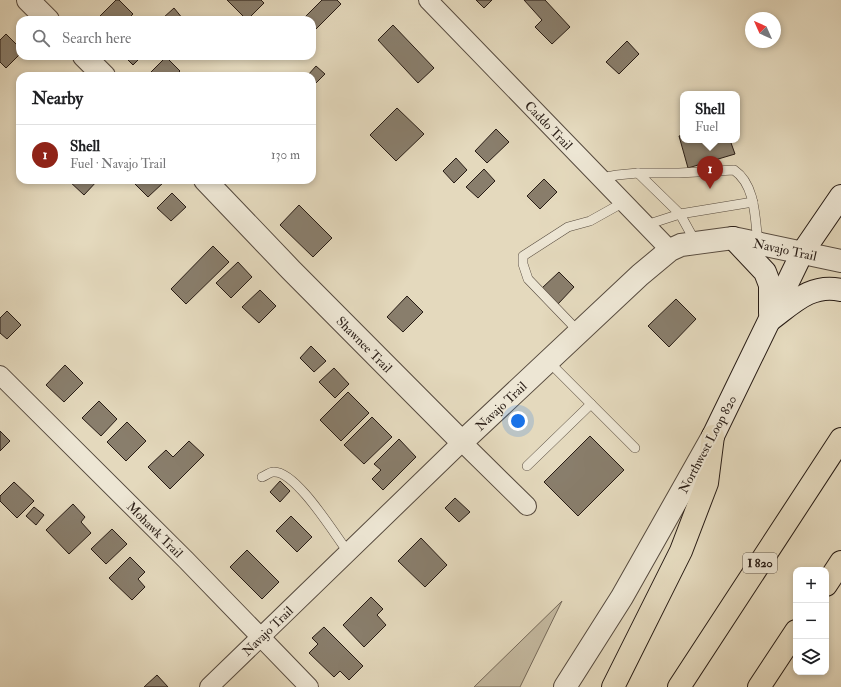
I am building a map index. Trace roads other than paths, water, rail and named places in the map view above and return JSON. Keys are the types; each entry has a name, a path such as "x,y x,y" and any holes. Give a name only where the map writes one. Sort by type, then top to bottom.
{"highway":[{"path":"613,687 681,551 707,483 713,436"},
{"name":"I 820","path":"679,687 841,439"},
{"path":"829,580 841,562"},
{"path":"759,687 793,635"}],"street":[{"path":"28,0 44,16"},
{"name":"Caddo Trail","path":"428,0 670,250"},
{"path":"88,60 100,72"},
{"name":"Shawnee Trail","path":"209,184 296,276 527,506"},
{"name":"Northwest Loop 820","path":"565,687 622,598 713,436 802,253 841,196"},
{"path":"733,238 765,272 770,285 770,320"},
{"name":"Navajo Trail","path":"209,687 462,442 640,275 670,250 681,245 733,238 841,261"},
{"path":"770,320 807,293 818,289 841,290"},
{"name":"Mohawk Trail","path":"0,375 186,560 309,687"}],"lane":[{"path":"601,178 638,173 679,173 734,170 747,185 753,202 758,244"},
{"path":"638,173 680,214 696,243"},
{"path":"579,332 528,279 523,264 523,256 568,227 590,221 624,202"},
{"path":"646,225 680,214 753,202"},
{"path":"548,361 635,448"},
{"path":"527,466 591,404"},
{"path":"262,477 272,471 281,473 291,479 308,496 348,552"}],"place":[{"name":"Shell","path":"710,189"}]}
